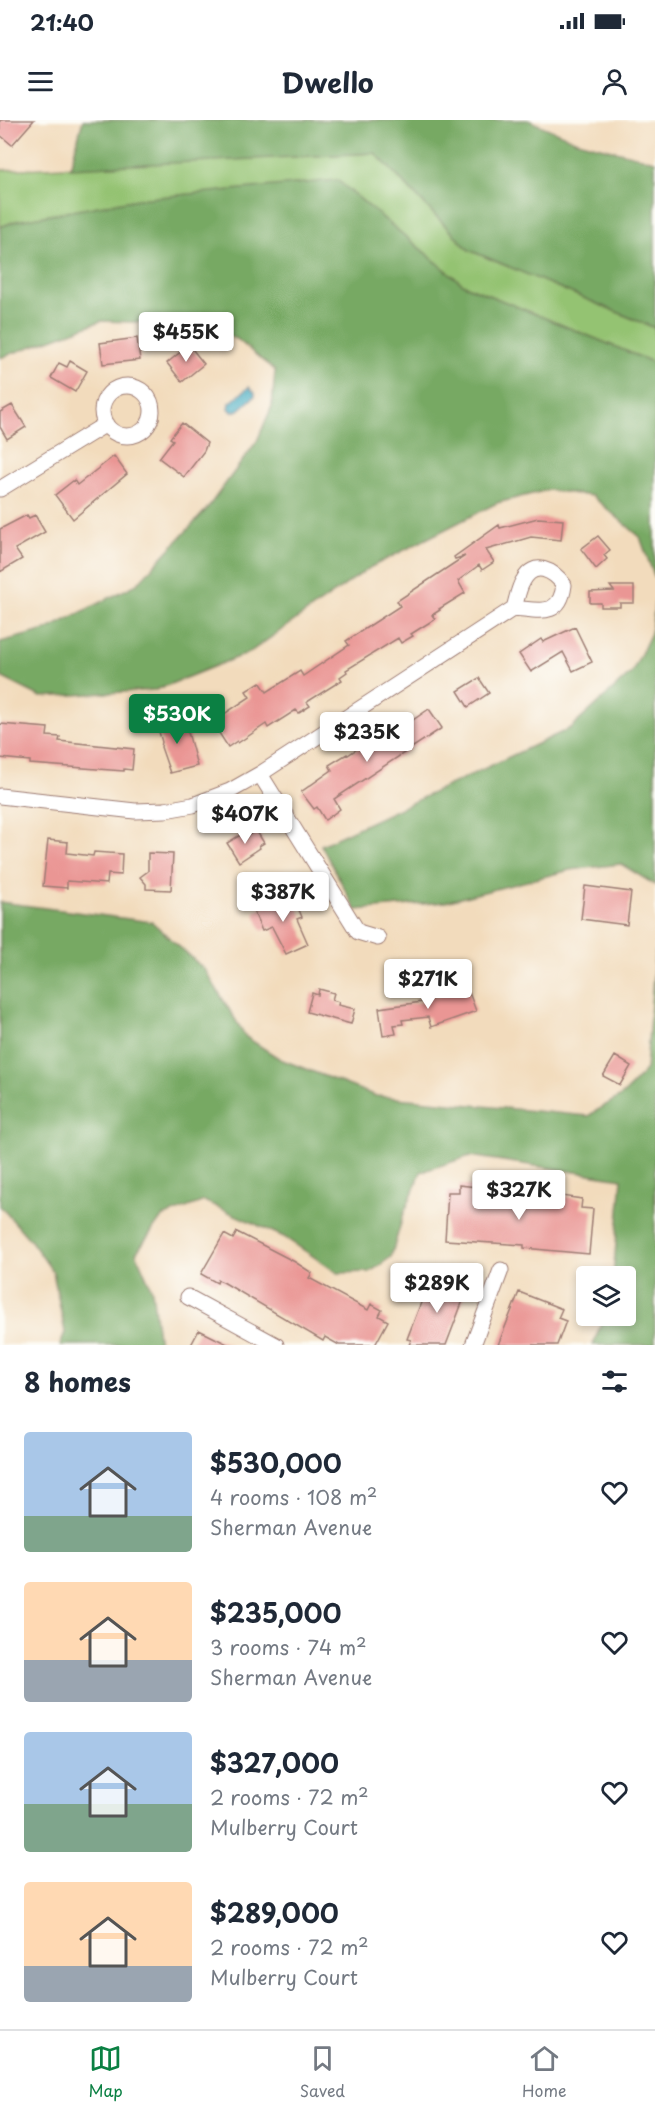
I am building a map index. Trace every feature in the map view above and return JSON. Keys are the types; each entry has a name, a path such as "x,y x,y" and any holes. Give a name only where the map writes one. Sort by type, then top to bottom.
{"street":[{"path":"0,489 106,424"},
{"path":"0,796 135,811 165,810 193,805 230,791 260,774 514,608"},
{"path":"260,774 358,932 378,938"},
{"path":"473,1345 501,1270"},
{"path":"188,1297 276,1345"}],"green space":[{"path":"83,120 528,120 577,141 655,161 655,328 469,250 375,153 70,168"},
{"path":"375,153 469,250 655,328 655,363 464,285 337,180 16,221 0,227 0,170"},
{"path":"337,180 464,285 655,363 655,579 640,537 592,496 548,490 497,503 371,567 250,652 156,690 41,697 1,677 0,642 46,630 137,584 206,510 257,441 272,406 275,371 237,339 192,324 101,321 0,358 0,227 16,221 138,199"},
{"path":"655,600 655,885 621,864 570,870 445,902 356,910 321,845 571,728 632,672 651,633"},
{"path":"0,902 152,922 205,970 246,1037 280,1059 376,1096 588,1116 624,1094 646,1069 655,951 655,1345 593,1345 600,1326 636,1326 636,1266 614,1266 622,1179 470,1156 421,1172 403,1216 391,1257 370,1272 338,1273 284,1237 204,1201 162,1217 136,1253 152,1290 159,1345 60,1345 65,1332 53,1272 31,1241 0,1206"}],"water":[{"path":"249,387 255,396 239,410 232,412 229,408 230,403"}],"building":[{"path":"0,120 34,120 12,145 0,135"},
{"path":"137,338 140,360 103,364 100,343"},
{"path":"189,345 204,364 182,382 167,363"},
{"path":"70,361 87,371 75,392 51,378 59,363 67,367"},
{"path":"12,405 26,427 7,439 0,427 0,412"},
{"path":"182,423 207,443 204,451 184,477 159,458 173,440 170,438"},
{"path":"114,456 127,474 73,519 55,495 74,480 77,485"},
{"path":"27,515 29,518 35,515 45,532 15,549 22,559 0,572 0,529"},
{"path":"538,518 563,520 561,540 531,537 486,550 494,562 482,570 479,565 458,581 465,593 439,609 432,615 435,619 411,634 413,636 401,643 398,638 346,670 347,672 340,677 342,680 307,702 310,706 299,713 296,710 268,728 266,724 228,747 212,722 250,697 246,691 260,682 267,692 300,671 303,676 349,645 346,641 400,606 397,601 465,556 455,559 454,557 499,525 500,528"},
{"path":"598,536 610,550 604,555 607,559 596,569 581,549"},
{"path":"610,586 634,586 634,603 620,603 620,607 601,607 601,603 590,603 590,592 614,591"},
{"path":"575,627 592,662 573,671 563,652 531,672 519,654 541,639 543,642"},
{"path":"479,678 489,693 468,707 458,691"},
{"path":"429,709 442,728 334,799 340,809 325,820 317,807 314,809 301,792 332,770 329,765 376,736 379,741 388,737"},
{"path":"184,717 197,766 170,773 161,747 162,742 157,725"},
{"path":"0,724 48,728 47,736 60,737 59,741 134,749 132,770 30,764 30,761 0,758"},
{"path":"256,830 264,843 239,862 227,843 242,834 245,838"},
{"path":"48,840 68,842 67,853 93,856 94,852 122,854 121,875 108,874 107,884 67,881 67,888 43,886"},
{"path":"148,853 173,854 171,890 146,889 146,884 140,877 148,871"},
{"path":"585,886 631,892 627,925 581,919"},
{"path":"292,894 302,917 297,919 308,944 286,954 272,927 262,931 254,912"},
{"path":"467,987 476,1011 431,1027 428,1017 402,1020 403,1024 394,1025 396,1034 383,1036 379,1008 422,1002 422,999"},
{"path":"319,989 334,993 332,1000 339,1002 338,1005 355,1009 351,1024 307,1012 312,993 318,995"},
{"path":"615,1056 631,1066 620,1085 603,1076"},
{"path":"459,1185 504,1190 503,1198 511,1199 540,1202 541,1193 582,1199 581,1208 593,1209 589,1254 524,1248 524,1245 445,1240 448,1192 459,1192"},
{"path":"237,1232 295,1262 312,1273 309,1278 368,1310 371,1304 382,1310 379,1316 388,1321 375,1345 339,1345 325,1337 323,1341 223,1282 218,1280 217,1283 201,1274 224,1234 233,1239"},
{"path":"436,1278 467,1290 446,1345 409,1345 411,1340 407,1339 427,1287 432,1289"},
{"path":"519,1292 562,1309 558,1318 566,1321 557,1345 498,1345"},
{"path":"199,1330 229,1345 191,1345"}]}
